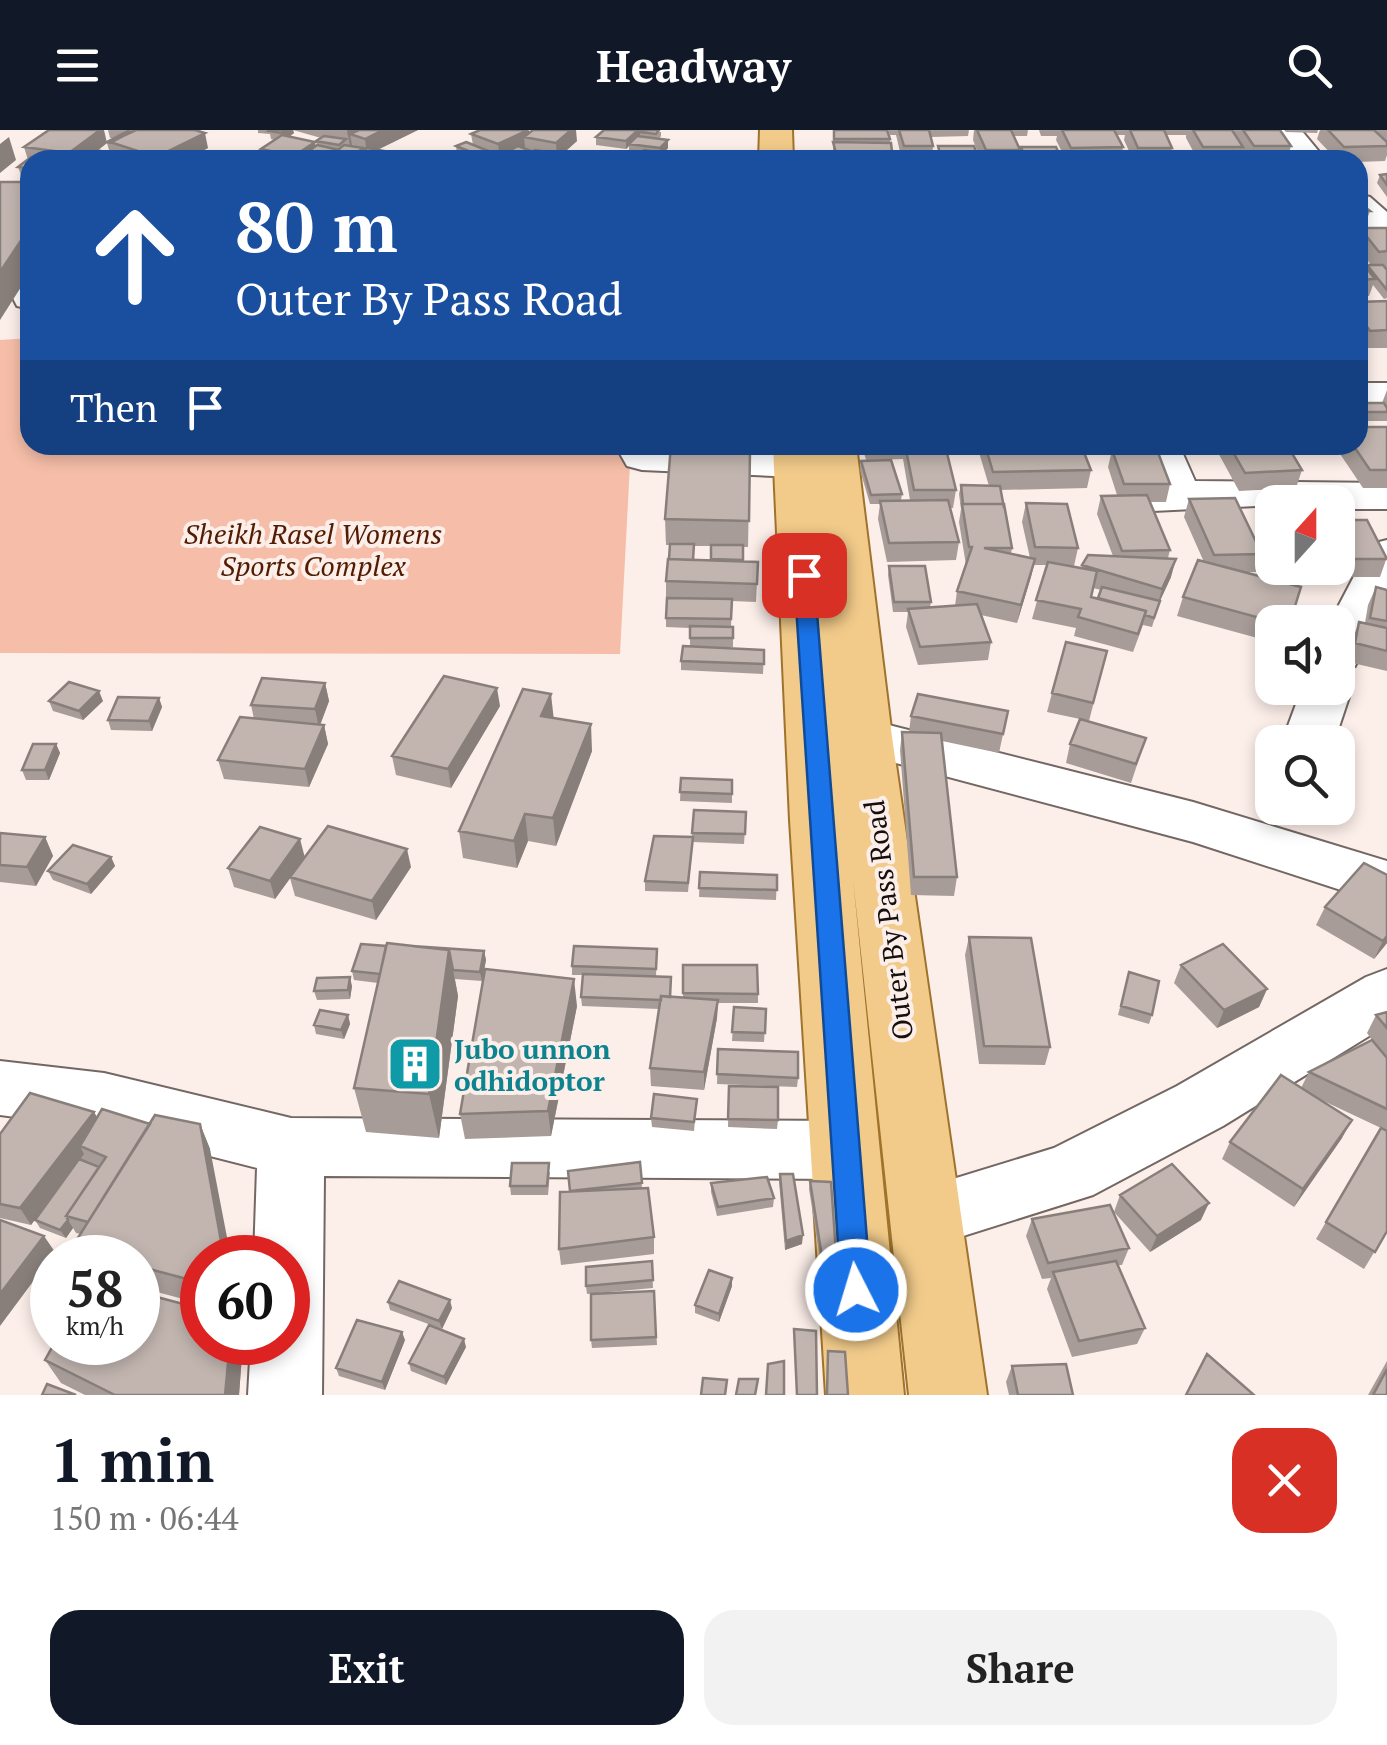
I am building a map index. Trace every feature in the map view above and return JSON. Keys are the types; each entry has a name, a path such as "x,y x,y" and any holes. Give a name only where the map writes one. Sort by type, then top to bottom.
{"main road":[{"name":"Outer By Pass Road","path":"809,455 819,820 865,1395"},
{"name":"Outer By Pass Road","path":"810,455 865,736 948,1395"}],"street":[{"path":"1284,130 1301,150"},
{"path":"1368,197 1387,231"},
{"path":"641,455 669,460 747,455"},
{"path":"1160,455 1166,496 1387,496"},
{"path":"1355,620 1387,554"},
{"path":"865,736 1120,800 1281,826 1387,884"},
{"path":"925,1217 1068,1174 1200,1106 1387,994"},
{"path":"0,1088 104,1100 291,1147 844,1150"},
{"path":"290,1235 291,1147"},
{"path":"285,1395 286,1365"}],"green space":[{"name":"Sheikh Rasel Womens Sports Complex","path":"20,339 20,455 630,455 620,654 0,653 0,340"}],"building":[{"path":"49,130 100,130 73,150 24,147"},
{"path":"136,130 205,133 170,150 135,150 110,142"},
{"path":"383,130 365,139 350,134"},
{"path":"480,130 528,130 498,144 471,134"},
{"path":"533,130 571,130 556,143 524,137"},
{"path":"604,130 638,130 626,141 596,137"},
{"path":"834,130 887,130 890,139 834,139"},
{"path":"899,130 929,130 933,146 904,146"},
{"path":"977,130 1011,130 1020,150 986,150"},
{"path":"1062,130 1114,130 1123,147 1071,148"},
{"path":"1130,130 1164,130 1172,148 1138,148"},
{"path":"1193,130 1232,130 1243,147 1203,147"},
{"path":"1243,130 1280,130 1291,146 1254,146"},
{"path":"1328,130 1374,130 1387,146 1344,147"},
{"path":"282,135 315,142 303,150 261,149"},
{"path":"324,136 346,139 339,145 316,141"},
{"path":"637,136 668,140 660,148 629,144"},
{"path":"466,142 486,150 466,150 456,146"},
{"path":"833,142 891,143 892,150 835,150"},
{"path":"317,145 335,149 334,150 310,150"},
{"path":"344,145 363,148 360,150 338,150"},
{"path":"938,146 974,146 975,150 939,150"},
{"path":"1021,147 1057,150 1022,150"},
{"path":"0,182 20,182 20,242 0,272"},
{"path":"1368,228 1387,228 1387,251 1379,252 1368,238"},
{"path":"1368,265 1383,265 1387,270 1387,290"},
{"path":"1387,301 1387,330 1368,328 1368,302"},
{"path":"1368,403 1384,403 1387,412 1368,412"},
{"path":"1368,427 1387,427 1387,470 1370,470 1360,455 1368,455"},
{"path":"670,455 750,455 749,521 665,519"},
{"path":"907,455 947,455 956,490 914,490"},
{"path":"988,455 1085,455 1091,470 993,472"},
{"path":"1114,455 1159,455 1170,484 1124,484"},
{"path":"1235,455 1293,455 1302,470 1245,473"},
{"path":"891,460 902,494 871,495 861,461"},
{"path":"961,485 1000,486 1003,504 963,504"},
{"path":"1147,495 1170,550 1122,551 1101,496"},
{"path":"1235,498 1255,539 1255,554 1214,555 1189,499"},
{"path":"948,500 959,542 889,543 880,501"},
{"path":"1026,503 1067,504 1078,548 1035,547"},
{"path":"962,504 1004,504 1012,548 984,548 1035,559 1021,605 957,591 972,547"},
{"path":"1355,520 1367,520 1387,559 1355,559"},
{"path":"670,544 694,544 693,560 669,559"},
{"path":"711,545 743,545 743,560 711,559"},
{"path":"1088,555 1176,559 1162,589 1082,565"},
{"path":"668,559 758,562 757,584 666,581"},
{"path":"1198,560 1255,575 1255,585 1301,587 1295,605 1255,605 1255,617 1183,597"},
{"path":"1048,562 1097,571 1091,597 1146,611 1138,634 1078,617 1081,609 1036,600"},
{"path":"889,566 925,566 931,602 894,602"},
{"path":"1102,587 1160,601 1154,618 1145,615 1146,611 1098,598"},
{"path":"1376,587 1387,590 1387,621 1370,618"},
{"path":"667,598 732,599 731,619 666,618"},
{"path":"977,604 991,642 920,647 908,609"},
{"path":"1359,622 1387,628 1387,651 1355,643"},
{"path":"690,626 733,627 733,638 690,638"},
{"path":"1066,642 1107,651 1093,703 1052,693"},
{"path":"683,646 764,650 764,664 681,661"},
{"path":"444,676 497,688 448,769 392,756"},
{"path":"262,678 325,683 315,709 251,705"},
{"path":"69,682 99,691 79,711 49,701"},
{"path":"523,689 551,694 541,716 591,724 553,818 525,814 514,841 459,831"},
{"path":"918,694 1008,711 1003,734 911,716"},
{"path":"118,697 159,698 149,721 108,720"},
{"path":"240,717 324,725 305,769 218,760"},
{"path":"1080,719 1146,738 1136,764 1070,744"},
{"path":"902,732 941,733 957,877 914,877"},
{"path":"33,744 56,744 45,770 22,770"},
{"path":"681,778 732,780 732,794 680,792"},
{"path":"694,810 746,812 745,834 692,833"},
{"path":"328,826 407,849 372,901 290,877"},
{"path":"260,827 300,839 270,881 228,868"},
{"path":"0,833 45,837 27,867 0,865"},
{"path":"654,836 693,837 688,883 645,881"},
{"path":"73,845 111,857 87,884 48,871"},
{"path":"1364,863 1387,875 1387,936 1383,941 1325,907"},
{"path":"700,872 777,875 777,890 699,888"},
{"path":"969,937 1031,938 1050,1047 984,1046"},
{"path":"387,943 449,950 429,1094 354,1088"},
{"path":"361,944 386,946 380,974 352,971"},
{"path":"1223,944 1267,989 1224,1010 1181,965"},
{"path":"412,946 484,951 480,972 453,970 449,950"},
{"path":"574,946 657,949 656,969 572,966"},
{"path":"683,965 757,965 758,994 683,993"},
{"path":"485,969 574,979 548,1111 460,1114"},
{"path":"1129,972 1159,981 1152,1015 1121,1006"},
{"path":"583,974 671,977 670,997 581,997"},
{"path":"350,977 348,990 314,991 317,978"},
{"path":"661,996 718,1000 704,1072 650,1068"},
{"path":"734,1007 766,1009 765,1033 732,1032"},
{"path":"320,1010 348,1015 341,1030 314,1025"},
{"path":"1387,1012 1387,1028 1376,1015"},
{"path":"1372,1040 1387,1058 1387,1109 1309,1072"},
{"path":"718,1049 798,1052 798,1078 717,1074"},
{"path":"1281,1075 1352,1120 1303,1189 1230,1142"},
{"path":"729,1086 778,1087 778,1120 728,1119"},
{"path":"30,1093 94,1112 20,1208 0,1204 0,1134"},
{"path":"654,1094 697,1099 694,1122 651,1118"},
{"path":"102,1109 150,1124 88,1222 66,1216 106,1157 80,1146"},
{"path":"155,1115 200,1124 220,1235 180,1235 180,1277 160,1272 160,1235 80,1235"},
{"path":"1381,1128 1387,1131 1387,1231 1375,1252 1326,1222"},
{"path":"79,1159 99,1167 66,1216 68,1220 60,1230 35,1220"},
{"path":"640,1162 642,1183 570,1191 568,1171"},
{"path":"512,1163 549,1163 547,1186 510,1186"},
{"path":"1172,1164 1209,1203 1157,1236 1120,1195"},
{"path":"780,1174 793,1174 803,1235 786,1241"},
{"path":"767,1177 774,1198 718,1207 711,1183"},
{"path":"810,1181 831,1182 836,1253 822,1257"},
{"path":"648,1188 654,1237 559,1249 560,1192"},
{"path":"1110,1205 1129,1248 1048,1263 1032,1219"},
{"path":"0,1220 41,1235 30,1235 30,1254 0,1294"},
{"path":"652,1261 653,1280 586,1286 586,1267"},
{"path":"1116,1261 1145,1328 1079,1341 1053,1272"},
{"path":"709,1270 732,1278 719,1314 695,1305"},
{"path":"399,1281 450,1300 439,1321 388,1302"},
{"path":"654,1291 656,1337 591,1340 591,1294"},
{"path":"160,1298 180,1303 180,1365 228,1365 225,1395 115,1395 55,1365 160,1365"},
{"path":"357,1320 402,1332 382,1382 336,1368"},
{"path":"429,1325 464,1339 444,1377 409,1363"},
{"path":"794,1329 816,1331 817,1395 797,1395"},
{"path":"828,1351 845,1352 848,1395 827,1395"},
{"path":"1207,1354 1254,1395 1186,1395"},
{"path":"784,1361 784,1395 766,1395 768,1364"},
{"path":"1066,1364 1073,1395 1018,1395 1012,1366"},
{"path":"1387,1369 1387,1395 1373,1395"},
{"path":"703,1378 727,1380 725,1395 701,1395"},
{"path":"739,1379 758,1379 755,1395 736,1395"},
{"path":"47,1384 76,1395 42,1395"}],"place":[{"name":"Jubo unnon odhidoptor","path":"415,1064"}],"route":[{"path":"804,575 856,1290"}]}
